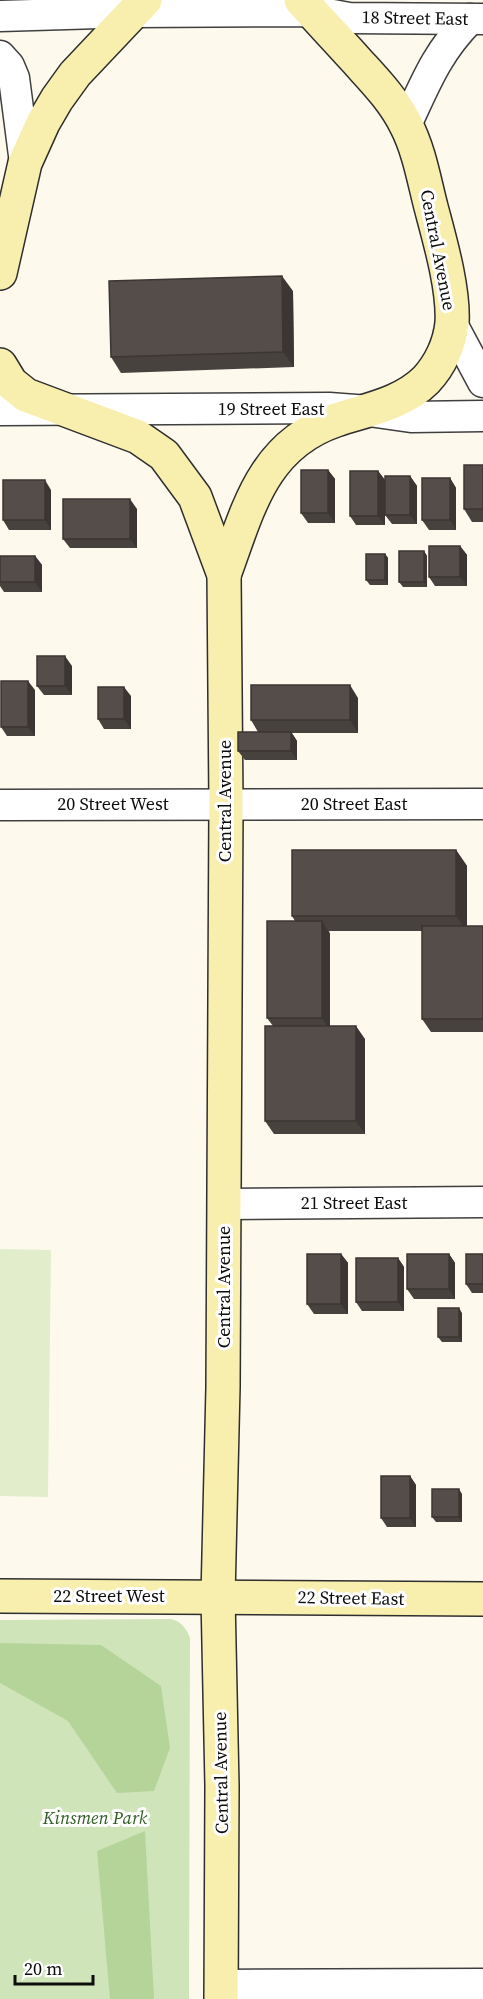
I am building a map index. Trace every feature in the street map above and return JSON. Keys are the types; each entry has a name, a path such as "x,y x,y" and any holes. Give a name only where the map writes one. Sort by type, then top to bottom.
{"street":[{"name":"18 Street East","path":"0,16 139,6 306,5 349,18 476,19"},
{"name":"Central Avenue","path":"224,575 254,493 286,448 308,432 335,420 369,411 409,393 426,380 439,363 447,347 452,324 451,300 441,245 421,168 406,125 388,96 306,5"},
{"path":"0,273 25,163 43,123 75,74 139,6"},
{"path":"406,125 435,63 452,38 476,19"},
{"path":"0,56 9,66 14,78 25,163"},
{"path":"452,324 483,382"},
{"name":"Central Avenue","path":"0,365 11,383 26,395 138,437 164,455 195,497 224,575 226,804 223,1387 218,1597 222,1786 221,1992"},
{"name":"19 Street East","path":"0,410 329,408 411,417 483,416"},
{"name":"20 Street East","path":"226,804 483,804"},
{"name":"20 Street West","path":"0,805 226,804"},
{"name":"21 Street East","path":"224,1204 483,1202"},
{"name":"22 Street West","path":"0,1596 218,1597"},
{"name":"22 Street East","path":"218,1597 483,1599"},
{"path":"221,1992 483,1984"}],"green space":[{"path":"0,1249 51,1250 48,1497 0,1496"},
{"name":"Kinsmen Park","path":"171,1619 183,1626 190,1638 189,1999 0,1999 0,1620"},
{"path":"0,1643 101,1645 161,1686 170,1748 154,1791 117,1793 68,1721 0,1683"},
{"path":"145,1831 154,1999 110,1999 97,1851"}],"building":[{"path":"282,276 283,352 111,357 109,281"},
{"path":"464,465 483,465 483,509 464,509"},
{"path":"301,470 328,470 328,513 301,513"},
{"path":"350,471 378,471 378,516 350,516"},
{"path":"385,476 410,476 410,515 385,515"},
{"path":"422,478 450,478 450,520 422,520"},
{"path":"3,480 45,480 45,520 3,520"},
{"path":"63,499 130,499 130,539 63,539"},
{"path":"429,546 460,546 460,577 429,577"},
{"path":"399,551 424,551 424,582 399,582"},
{"path":"366,554 385,554 385,580 366,580"},
{"path":"0,556 35,556 35,582 0,582"},
{"path":"37,656 65,656 65,686 37,686"},
{"path":"1,681 28,681 28,727 1,727"},
{"path":"251,685 350,685 350,720 251,720"},
{"path":"98,687 124,687 124,719 98,719"},
{"path":"238,732 291,732 291,751 238,751"},
{"path":"292,850 456,850 456,916 292,916"},
{"path":"267,921 322,921 322,1018 267,1018"},
{"path":"422,926 483,926 483,1019 422,1019"},
{"path":"265,1026 356,1026 356,1121 265,1121"},
{"path":"307,1254 341,1254 341,1304 307,1304"},
{"path":"407,1254 449,1254 449,1289 407,1289"},
{"path":"466,1254 483,1254 483,1284 466,1284"},
{"path":"356,1258 398,1258 398,1302 356,1302"},
{"path":"438,1308 459,1308 459,1337 438,1337"},
{"path":"381,1476 410,1476 410,1518 381,1518"},
{"path":"432,1489 459,1489 459,1517 432,1517"}]}
